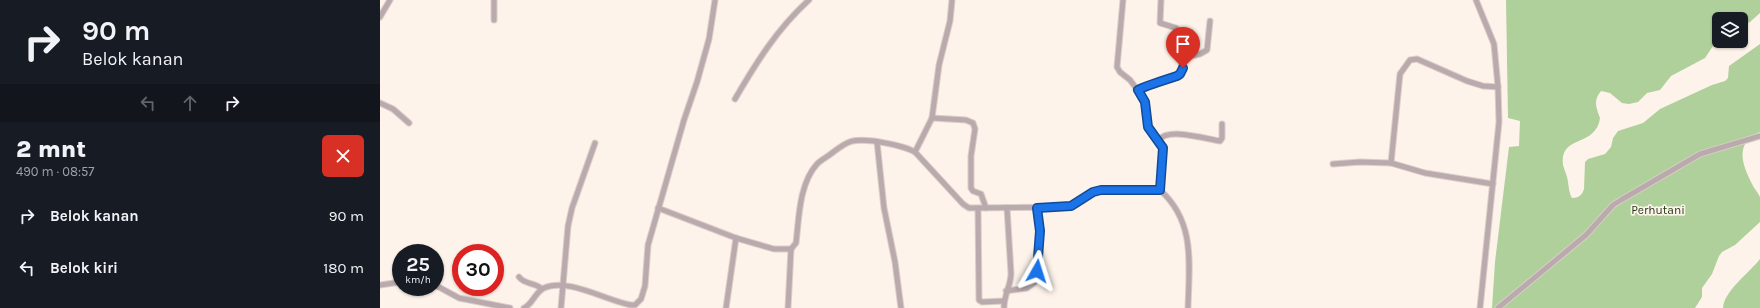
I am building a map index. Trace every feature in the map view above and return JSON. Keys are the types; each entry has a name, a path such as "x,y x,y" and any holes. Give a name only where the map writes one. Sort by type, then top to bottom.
{"street":[{"path":"380,17 390,0"},
{"path":"494,0 494,20"},
{"path":"524,308 528,306 542,289 551,286 563,286 589,291 626,304 635,305 638,303 645,286 648,245 701,68 709,39 716,0"},
{"path":"735,99 759,58 791,16 808,0"},
{"path":"915,152 932,118 939,65 950,21 952,0"},
{"path":"1124,0 1117,67 1138,90 1145,102 1148,127 1162,145 1164,153 1160,190"},
{"path":"1138,90 1180,74 1183,68 1178,30 1160,23 1161,0"},
{"path":"1476,0 1494,44 1498,88 1499,131 1480,308"},
{"path":"1182,58 1200,54 1207,50 1210,21"},
{"path":"1391,163 1400,74 1402,69 1410,60 1417,59 1476,84 1498,88"},
{"path":"380,103 393,109 410,123"},
{"path":"932,118 966,120 973,123 971,188 973,191 980,194 986,208"},
{"path":"1159,140 1164,136 1173,134 1220,141 1222,138 1222,124"},
{"path":"1498,308 1577,242 1613,205 1700,154 1760,136"},
{"path":"788,308 791,249 796,243 805,190 811,175 818,164 850,141 877,142 906,148 915,152 963,204 969,208 1037,208 1071,206 1093,192 1101,190 1160,190 1173,202 1177,208 1186,232 1188,249 1188,308"},
{"path":"877,142 884,208 895,262 901,308"},
{"path":"561,308 566,234 570,216 595,143"},
{"path":"1333,164 1360,162 1391,163 1425,173 1493,184"},
{"path":"658,208 736,238 774,249 791,249"},
{"path":"1004,308 1006,290 1011,281 1007,208"},
{"path":"1006,290 1027,288 1034,283 1038,263 1040,231 1037,208"},
{"path":"978,209 978,297 980,302 1004,301"},
{"path":"726,308 736,238"},
{"path":"519,277 523,282 538,286 542,289"},
{"path":"380,285 392,283"},
{"path":"444,290 458,298 478,305 510,308"},
{"path":"999,308 1004,301"}],"green space":[{"name":"Perhutani","path":"1506,0 1760,0 1760,13 1748,23 1748,12 1712,12 1712,48 1705,58 1671,76 1660,90 1647,93 1638,102 1629,104 1622,103 1610,93 1601,91 1596,101 1596,107 1600,118 1597,127 1592,134 1572,144 1563,155 1563,165 1570,193 1572,198 1578,197 1584,189 1585,162 1588,159 1605,154 1611,147 1613,138 1618,131 1643,123 1660,109 1712,85 1725,81 1728,78 1729,66 1760,44 1760,132 1746,142 1742,155 1748,176 1760,197 1760,222 1735,245 1722,252 1712,274 1702,288 1702,297 1695,308 1492,308 1495,262 1509,147 1519,146 1520,121 1508,118"},
{"path":"1760,259 1760,308 1723,308 1724,302 1732,289"}],"route":[{"path":"1037,271 1040,231 1037,208 1071,206 1093,192 1101,190 1160,190 1164,153 1163,148 1161,142 1148,127 1145,102 1138,90 1139,88 1150,86 1177,76 1182,72 1183,68"}]}
